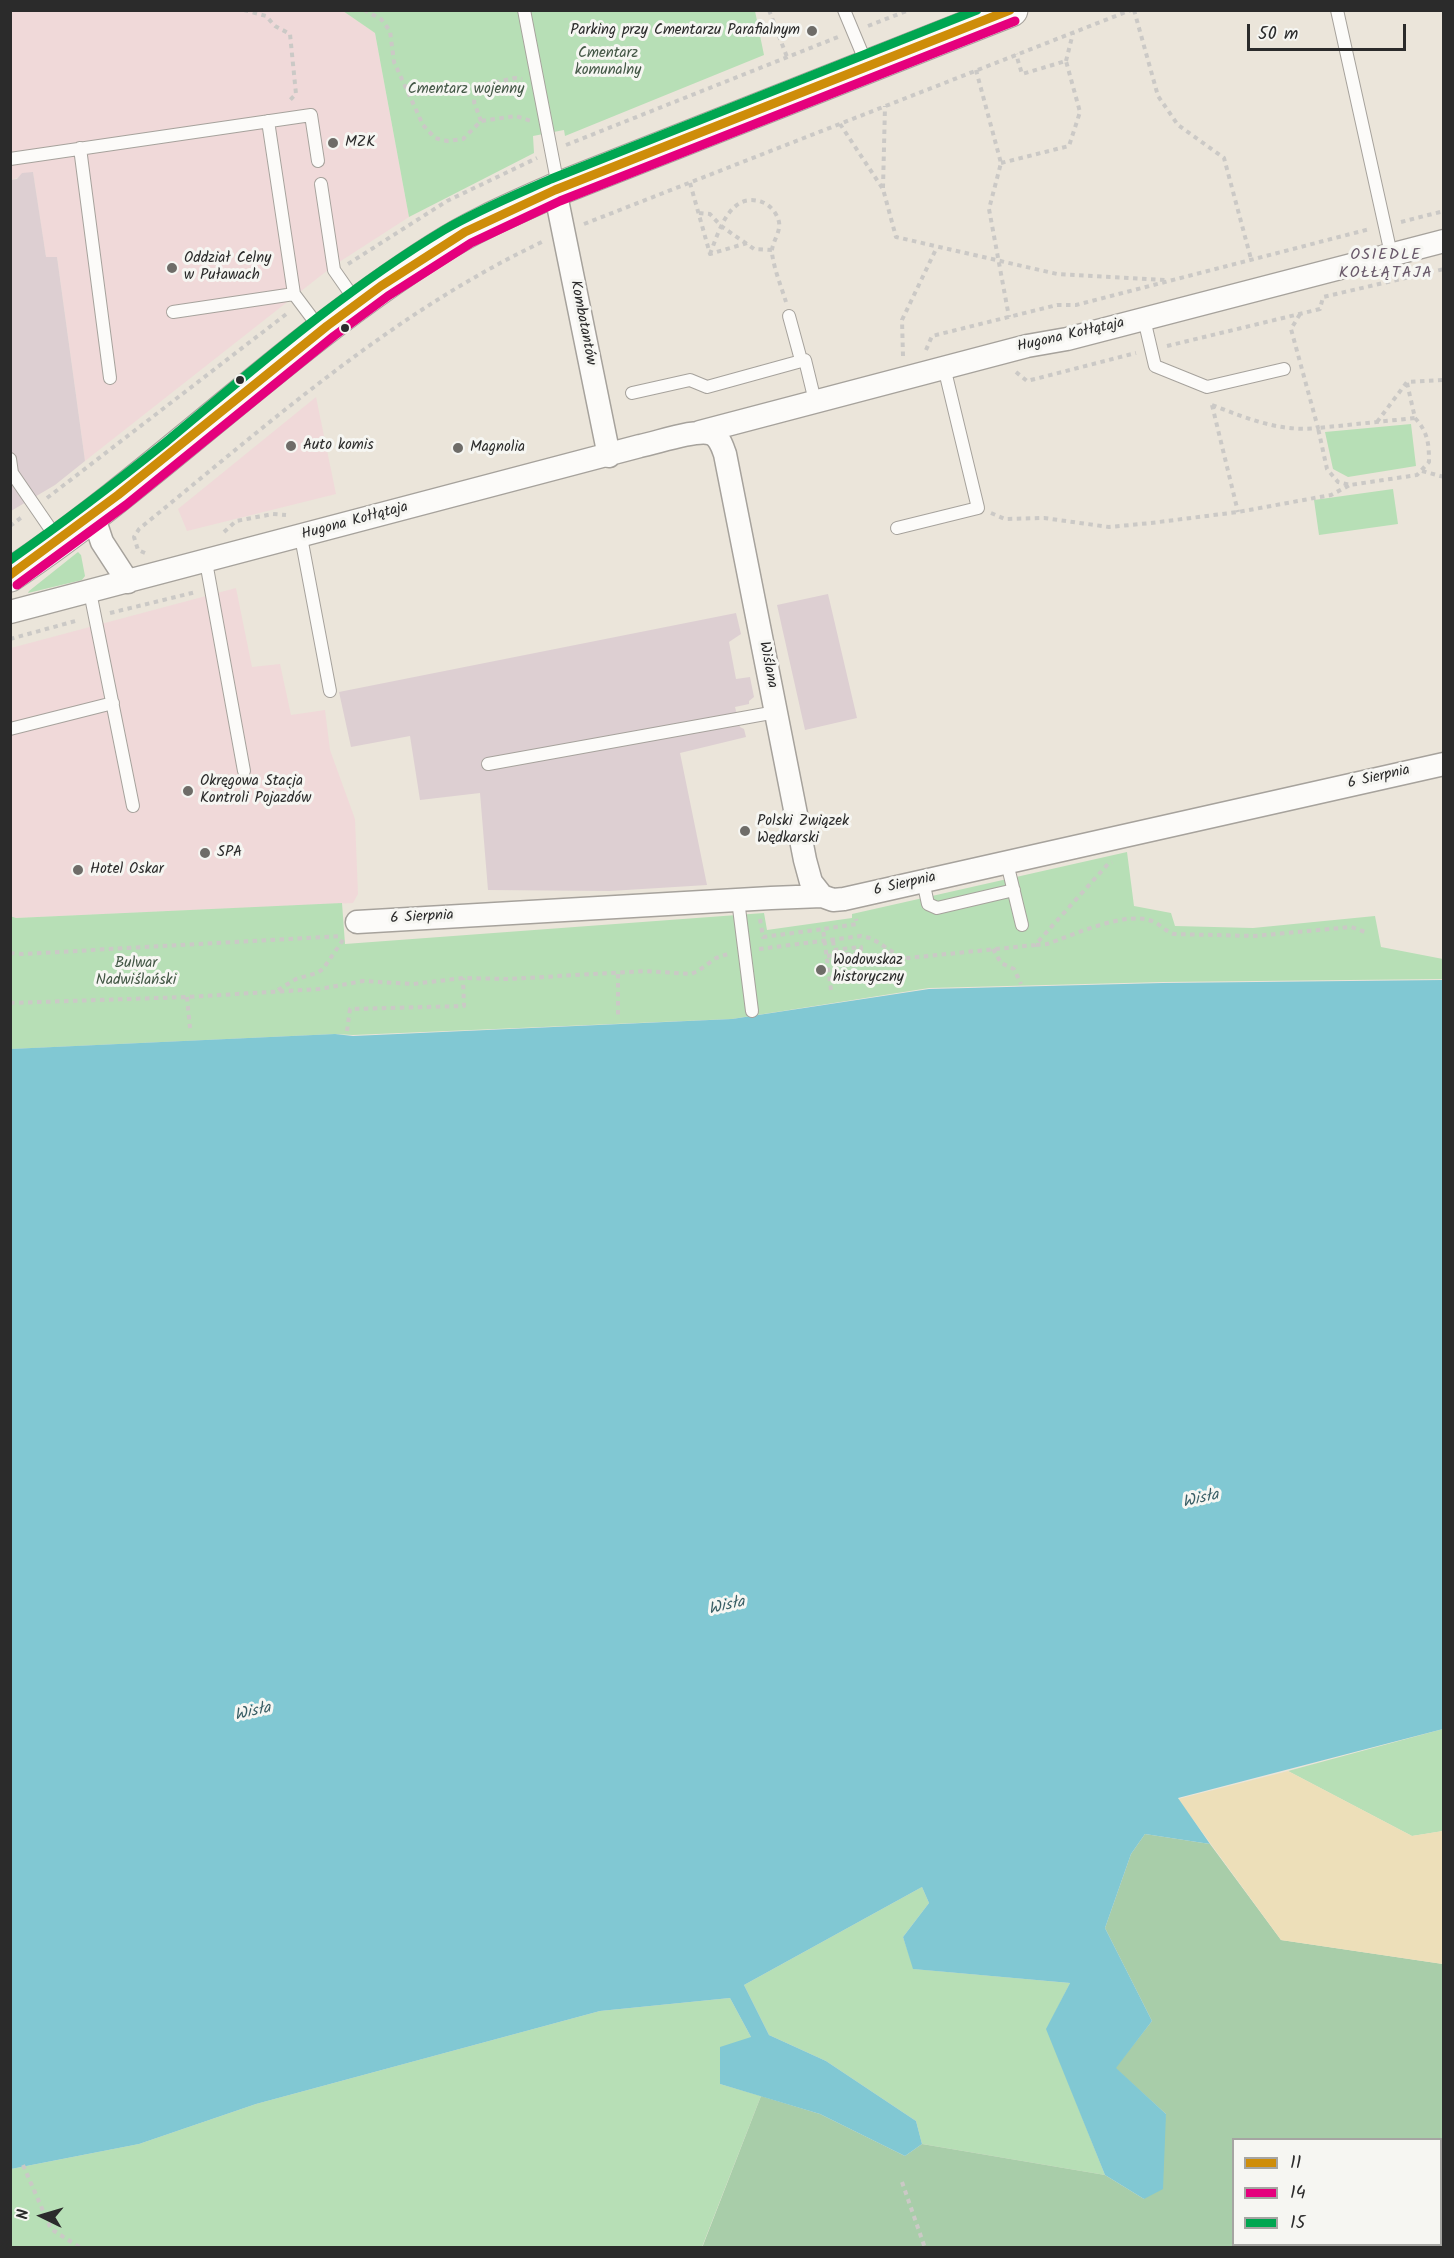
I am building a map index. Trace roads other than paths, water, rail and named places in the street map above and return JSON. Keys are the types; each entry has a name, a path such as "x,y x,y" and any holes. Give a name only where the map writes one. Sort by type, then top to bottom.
{"main road":[{"path":"10,575 93,515 357,303 439,248 557,189 1011,10"}],"street":[{"name":"Kombatantów","path":"557,189 609,456"},
{"name":"Hugona Kołłątaja","path":"10,612 609,456 706,433 944,367 1027,346 1067,339 1443,241"},
{"name":"Wiślana","path":"706,433 720,441 725,454 805,860 811,882 822,896"},
{"path":"93,515 102,542 128,582"},
{"name":"6 Sierpnia","path":"357,922 822,896 833,900 844,899 1443,764"}],"lane":[{"path":"524,10 557,189"},
{"path":"844,10 867,66"},
{"path":"1337,10 1391,254"},
{"path":"10,159 311,115 318,161"},
{"path":"268,121 294,294 322,331"},
{"path":"80,148 110,378"},
{"path":"321,184 334,270 357,303"},
{"path":"174,312 294,294"},
{"path":"789,316 801,360"},
{"path":"1144,319 1155,366 1207,387 1284,369"},
{"path":"632,393 690,380 707,387 805,360 815,401"},
{"path":"897,528 978,508 944,367"},
{"path":"10,459 12,473 59,540"},
{"path":"301,537 330,691"},
{"path":"206,562 244,771"},
{"path":"90,592 133,806"},
{"path":"10,729 113,703"},
{"path":"488,764 776,712"},
{"path":"1007,863 1022,925"},
{"path":"923,881 928,904 937,908 1014,890"},
{"path":"738,900 752,1011"}],"water":[{"name":"Wisła","path":"1443,980 1443,1729 1178,1798 1210,1844 1145,1834 1131,1854 1105,1928 1152,2021 1116,2068 1166,2114 1163,2189 1144,2199 1105,2175 1046,2029 1070,1983 913,1969 903,1937 929,1903 922,1887 744,1985 769,2035 826,2061 916,2121 922,2144 905,2156 820,2114 720,2084 720,2047 751,2037 730,1998 600,2011 256,2104 139,2144 11,2169 10,1049 732,1019 929,989 1163,983"}],"place":[{"name":"Parking przy Cmentarzu Parafialnym","path":"812,31"},
{"name":"MZK","path":"333,143"},
{"name":"Oddział Celny w Puławach","path":"172,268"},
{"name":"Auto komis","path":"291,446"},
{"name":"Magnolia","path":"458,448"},
{"name":"Okręgowa Stacja Kontroli Pojazdów","path":"188,791"},
{"name":"Polski Związek Wędkarski","path":"745,831"},
{"name":"SPA","path":"205,853"},
{"name":"Hotel Oskar","path":"78,870"},
{"name":"Wodowskaz historyczny","path":"821,970"}],"district":[{"name":"OSIEDLE KOŁŁĄTAJA","path":"1386,265"}],"park label":[{"name":"Cmentarz komunalny","path":"608,62"},
{"name":"Cmentarz wojenny","path":"466,90"},
{"name":"Bulwar Nadwiślański","path":"136,972"}]}
